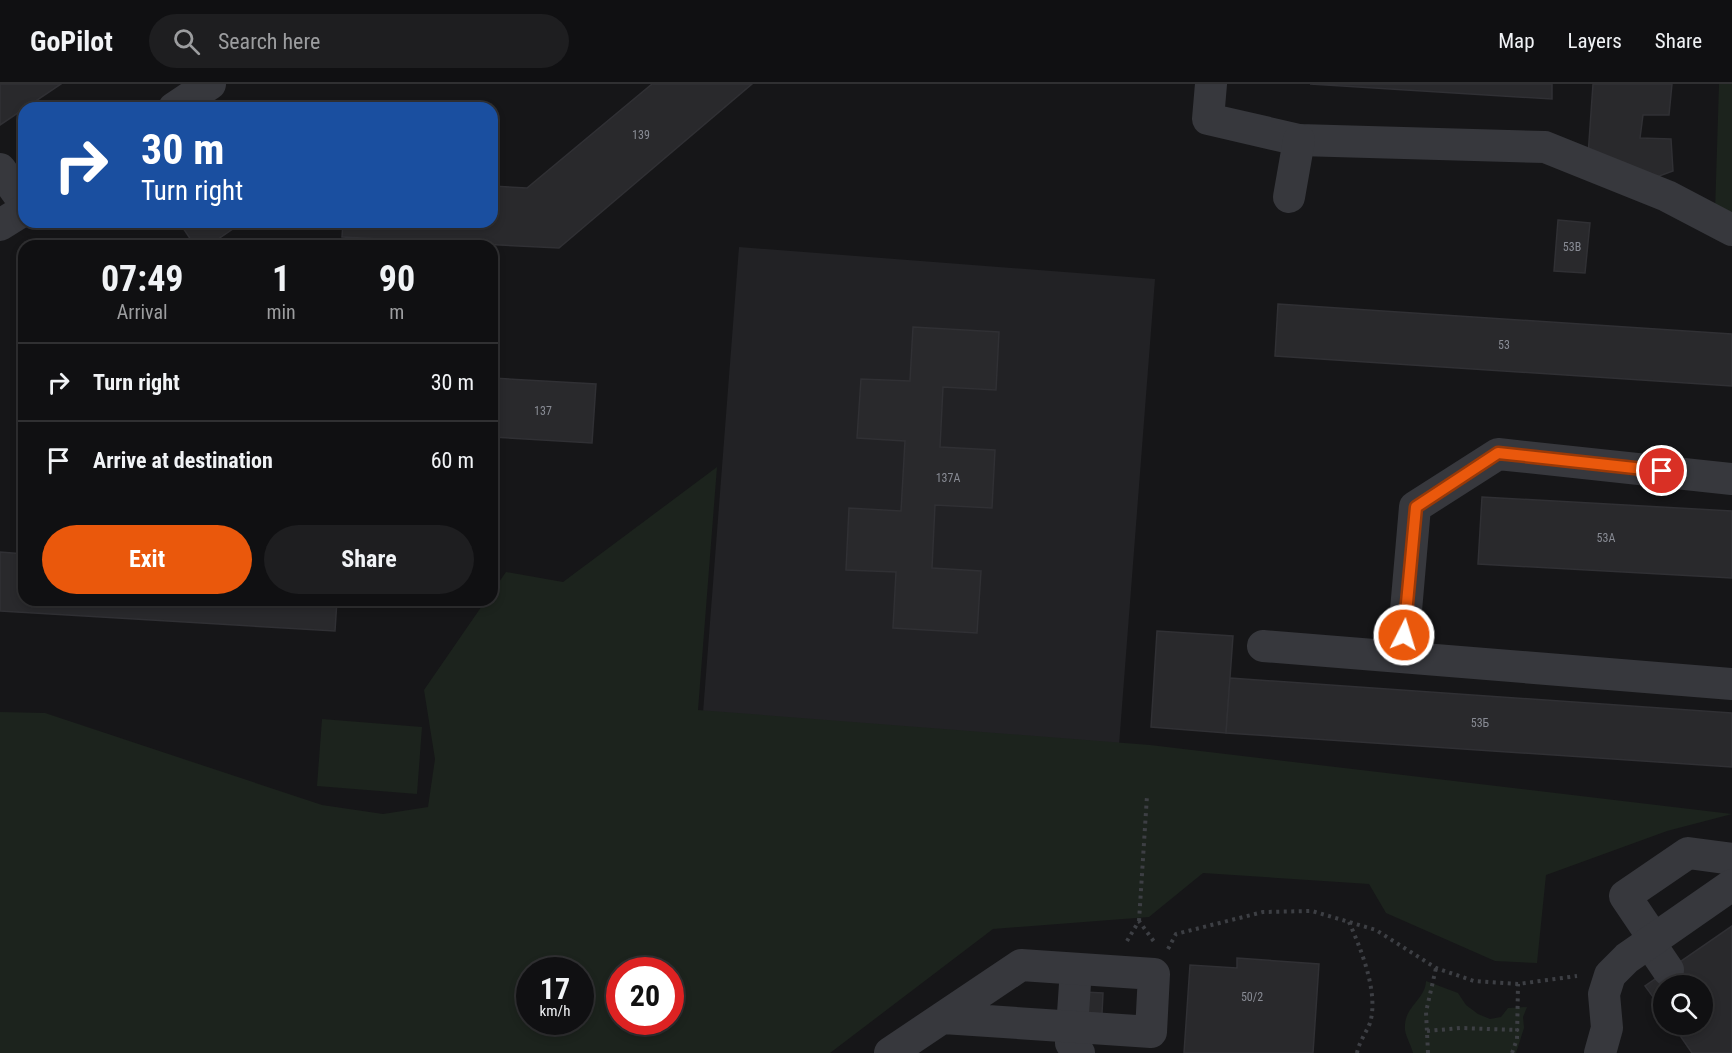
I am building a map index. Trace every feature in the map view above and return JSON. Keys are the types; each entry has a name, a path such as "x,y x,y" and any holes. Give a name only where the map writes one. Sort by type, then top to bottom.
{"street":[{"path":"183,102 210,84"},
{"path":"1211,84 1208,119 1299,140 1545,147 1666,196 1732,230"},
{"path":"1289,197 1299,140"},
{"path":"0,170 18,194"},
{"path":"0,225 18,214"},
{"path":"1402,656 1416,507 1498,453 1732,478"},
{"path":"1263,646 1732,684"},
{"path":"1668,970 1625,896 1688,853 1732,859"},
{"path":"1600,1053 1607,1028 1604,994 1610,975 1627,958 1732,885"},
{"path":"890,1053 1021,965 1154,974 1150,1032 1076,1040 943,1018"},
{"path":"1076,969 1076,1040"}],"path":[{"path":"1125,945 1139,921 1147,796"},
{"path":"1164,956 1176,934 1263,912 1311,911 1376,930 1436,968 1474,981 1518,984 1582,975"},
{"path":"1139,921 1158,947"},
{"path":"1348,921 1361,951 1372,1000 1370,1023 1360,1041 1357,1053"},
{"path":"1428,1053 1426,1012 1436,968"},
{"path":"1512,1053 1518,1030 1518,984"},
{"path":"1427,1031 1461,1028 1518,1030"}],"shaded area":[{"path":"1719,84 1732,84 1732,220 1715,213"},
{"path":"739,247 1155,279 1119,745 703,713"},
{"path":"717,467 698,710 1150,745 1732,814 1667,831 1546,875 1537,963 1495,961 1386,913 1369,884 1203,873 1149,917 993,929 830,1053 0,1053 0,712 45,713 322,805 383,814 428,807 435,759 424,690 482,606 498,606 498,583 506,572 563,582"},
{"path":"322,719 422,727 417,794 317,786"},
{"path":"1426,981 1458,993 1466,1005 1490,1019 1501,1017 1508,1008 1527,1007 1523,1017 1524,1028 1516,1053 1413,1053 1405,1030 1405,1022 1407,1015 1422,994"}],"building":[{"path":"0,84 61,84 34,102 18,102 18,113 0,125"},
{"path":"652,84 752,84 559,248 498,245 498,240 401,240 342,237 343,228 498,228 498,186 527,188"},
{"path":"1310,84 1552,84 1552,99"},
{"path":"1593,84 1672,84 1669,115 1643,115 1640,138 1671,139 1673,171 1651,179 1588,156"},
{"path":"1558,220 1590,223 1585,273 1554,271"},
{"path":"183,228 234,228 217,240 191,240"},
{"path":"1278,304 1732,334 1732,386 1275,356"},
{"path":"913,327 999,332 996,390 943,387 940,447 995,450 992,508 935,505 932,568 981,571 977,633 893,628 896,572 846,570 849,508 901,511 905,441 857,438 861,379 910,381"},
{"path":"498,378 596,384 592,443 498,437"},
{"path":"1482,497 1732,511 1732,578 1478,564"},
{"path":"0,552 18,554 18,606 337,606 335,631 0,611"},
{"path":"1157,631 1233,636 1226,733 1151,727"},
{"path":"1230,678 1732,713 1732,767 1226,733"},
{"path":"1732,926 1732,1053 1692,1053 1680,1035 1713,1035 1713,975 1661,975"},
{"path":"1237,958 1319,964 1313,1053 1184,1053 1190,965 1237,968"},
{"path":"1653,980 1653,997 1645,986"},
{"path":"1083,992 1103,993 1102,1014 1081,1012"}],"route":[{"path":"1404,635 1416,507 1498,453 1662,471"}]}
